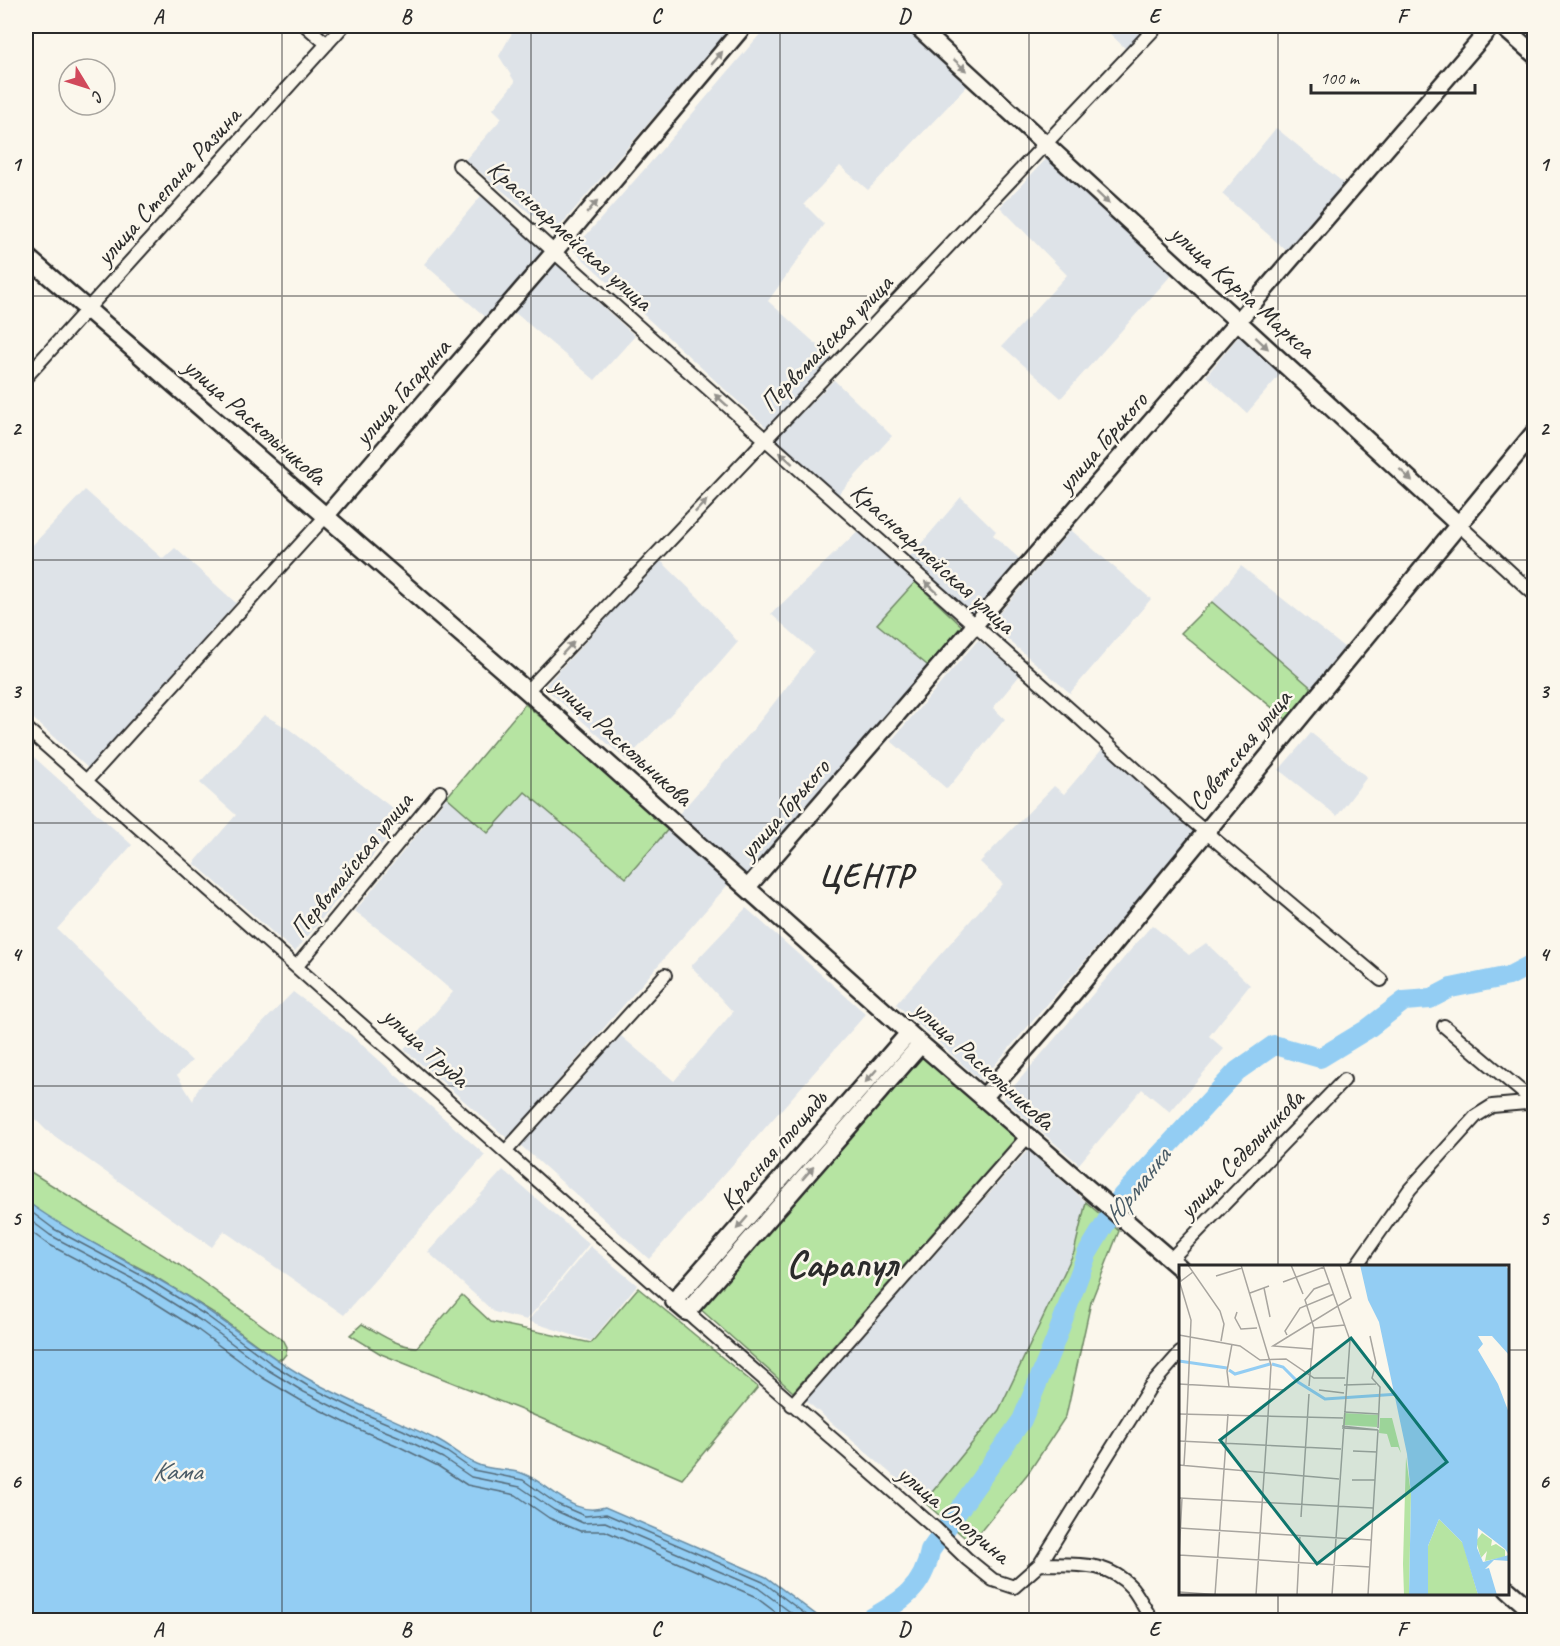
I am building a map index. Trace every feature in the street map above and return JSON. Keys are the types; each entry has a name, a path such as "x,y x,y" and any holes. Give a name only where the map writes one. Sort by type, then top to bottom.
{"main road":[{"name":"улица Карла Маркса","path":"917,26 1458,525"},
{"path":"1502,26 1534,54"},
{"name":"улица Раскольникова","path":"26,256 528,691 915,1038 1170,1260"},
{"name":"Советская улица","path":"983,1098 1057,1013 1534,433"},
{"name":"Красная площадь","path":"674,1301 915,1038"},
{"name":"Красная площадь","path":"687,1312 915,1038"},
{"name":"улица Труда","path":"674,1301 687,1312"},
{"path":"1509,1591 1534,1613"}],"street":[{"path":"306,26 327,44"},
{"name":"улица Степана Разина","path":"26,377 343,26"},
{"name":"улица Гагарина","path":"86,781 326,516 554,252 744,26"},
{"name":"Первомайская улица","path":"528,691 1157,26"},
{"name":"улица Горького","path":"747,888 1491,26"},
{"name":"Красноармейская улица","path":"459,165 1205,832 1381,980"},
{"name":"улица Карла Маркса","path":"1458,525 1534,594"},
{"name":"улица Труда","path":"26,728 674,1301"},
{"name":"Первомайская улица","path":"297,966 440,792"},
{"path":"506,1151 665,975"},
{"path":"1444,1026 1534,1104"},
{"name":"улица Седельникова","path":"1170,1260 1344,1080"},
{"path":"1357,1265 1410,1190 1476,1116 1492,1106 1534,1104"},
{"path":"792,1405 1027,1137"},
{"name":"улица Труда","path":"687,1312 792,1405"},
{"path":"1040,1564 1150,1387 1179,1354"},
{"name":"улица Оползина","path":"792,1405 993,1580 1014,1587 1040,1564 1084,1564 1111,1570 1134,1590 1152,1620"}],"shaded area":[{"path":"516,26 732,26 554,233 465,160 502,118 493,109 515,82 499,56"},
{"path":"767,26 905,26 970,83 868,190 840,166 804,204 824,224 768,301 834,360 767,428 573,250"},
{"path":"1102,26 1149,26 1127,50"},
{"path":"1276,128 1345,184 1286,250 1222,194"},
{"path":"1048,157 1174,272 1061,398 1002,346 1067,275 1000,207"},
{"path":"481,196 546,253 488,319 424,264"},
{"path":"555,263 635,336 595,380 513,311"},
{"path":"1242,332 1284,370 1247,413 1206,376"},
{"path":"834,380 892,436 837,496 776,439"},
{"path":"85,490 163,559 175,548 236,603 90,770 26,712 26,552"},
{"path":"961,497 996,531 993,535 1022,561 974,615 908,559"},
{"path":"1071,530 1151,599 1070,693 990,624"},
{"path":"858,531 915,582 877,624 932,669 819,792 748,876 678,815 752,731 814,652 771,614"},
{"path":"660,560 699,598 738,642 713,671 626,760 544,687"},
{"path":"1241,566 1345,648 1314,690 1212,602"},
{"path":"978,640 1020,675 993,708 1005,719 947,789 891,741"},
{"path":"264,715 289,729 404,817 295,952 194,863 236,815 200,783"},
{"path":"1311,733 1367,777 1337,816 1279,770"},
{"path":"1104,747 1197,831 981,1081 896,1004 1003,884 980,862 1054,786 1064,794"},
{"path":"26,750 132,845 57,929 192,1061 177,1075 193,1101 197,1090 293,992 351,1035 485,1155 344,1315 224,1231 212,1247 46,1130 26,1110"},
{"path":"524,791 625,878 670,827 731,881 508,1139 404,1049 453,992 355,911 447,797 488,833"},
{"path":"746,908 866,1014 649,1259 519,1144 621,1036 674,1081 733,1012 691,966"},
{"path":"1152,925 1189,955 1206,943 1250,985 1209,1036 1224,1049 1170,1112 1142,1089 1079,1164 1003,1099"},
{"path":"1028,1150 1086,1202 1074,1251 999,1410 924,1502 805,1400"},
{"path":"503,1170 589,1244 527,1320 494,1312 428,1252"},
{"path":"590,1246 637,1285 591,1341 528,1321"}],"green space":[{"path":"915,582 965,629 932,669 877,624"},
{"path":"1212,602 1314,690 1286,719 1181,633"},
{"path":"525,704 670,827 626,878 525,792 488,833 447,797"},
{"path":"921,1053 1016,1138 793,1392 698,1307"},
{"path":"26,1169 178,1264 284,1341 287,1347 286,1354 282,1359 276,1359 211,1311 149,1273 57,1224 26,1201"},
{"path":"1086,1202 1119,1231 1091,1302 1066,1416 1029,1472 971,1543 924,1502 999,1410 1074,1252"},
{"path":"638,1288 758,1387 682,1479 524,1411 381,1354 350,1335 362,1324 395,1342 417,1347 462,1295 491,1322 591,1343"}],"water":[{"name":"Кама","path":"26,1201 186,1296 294,1371 326,1388 437,1440 476,1464 524,1474 572,1504 593,1509 605,1507 766,1577 823,1620 26,1620"}],"waterway":[{"name":"Юрманка","path":"868,1620 900,1601 916,1585 927,1564 930,1551 1022,1420 1055,1341 1087,1254 1122,1196 1237,1071 1274,1045 1320,1058 1366,1030 1404,1001 1430,999 1451,988 1509,976 1534,963"}],"district":[{"name":"ЦЕНТР","path":"866,875"},
{"name":"Сарапул","path":"842,1264"}]}
